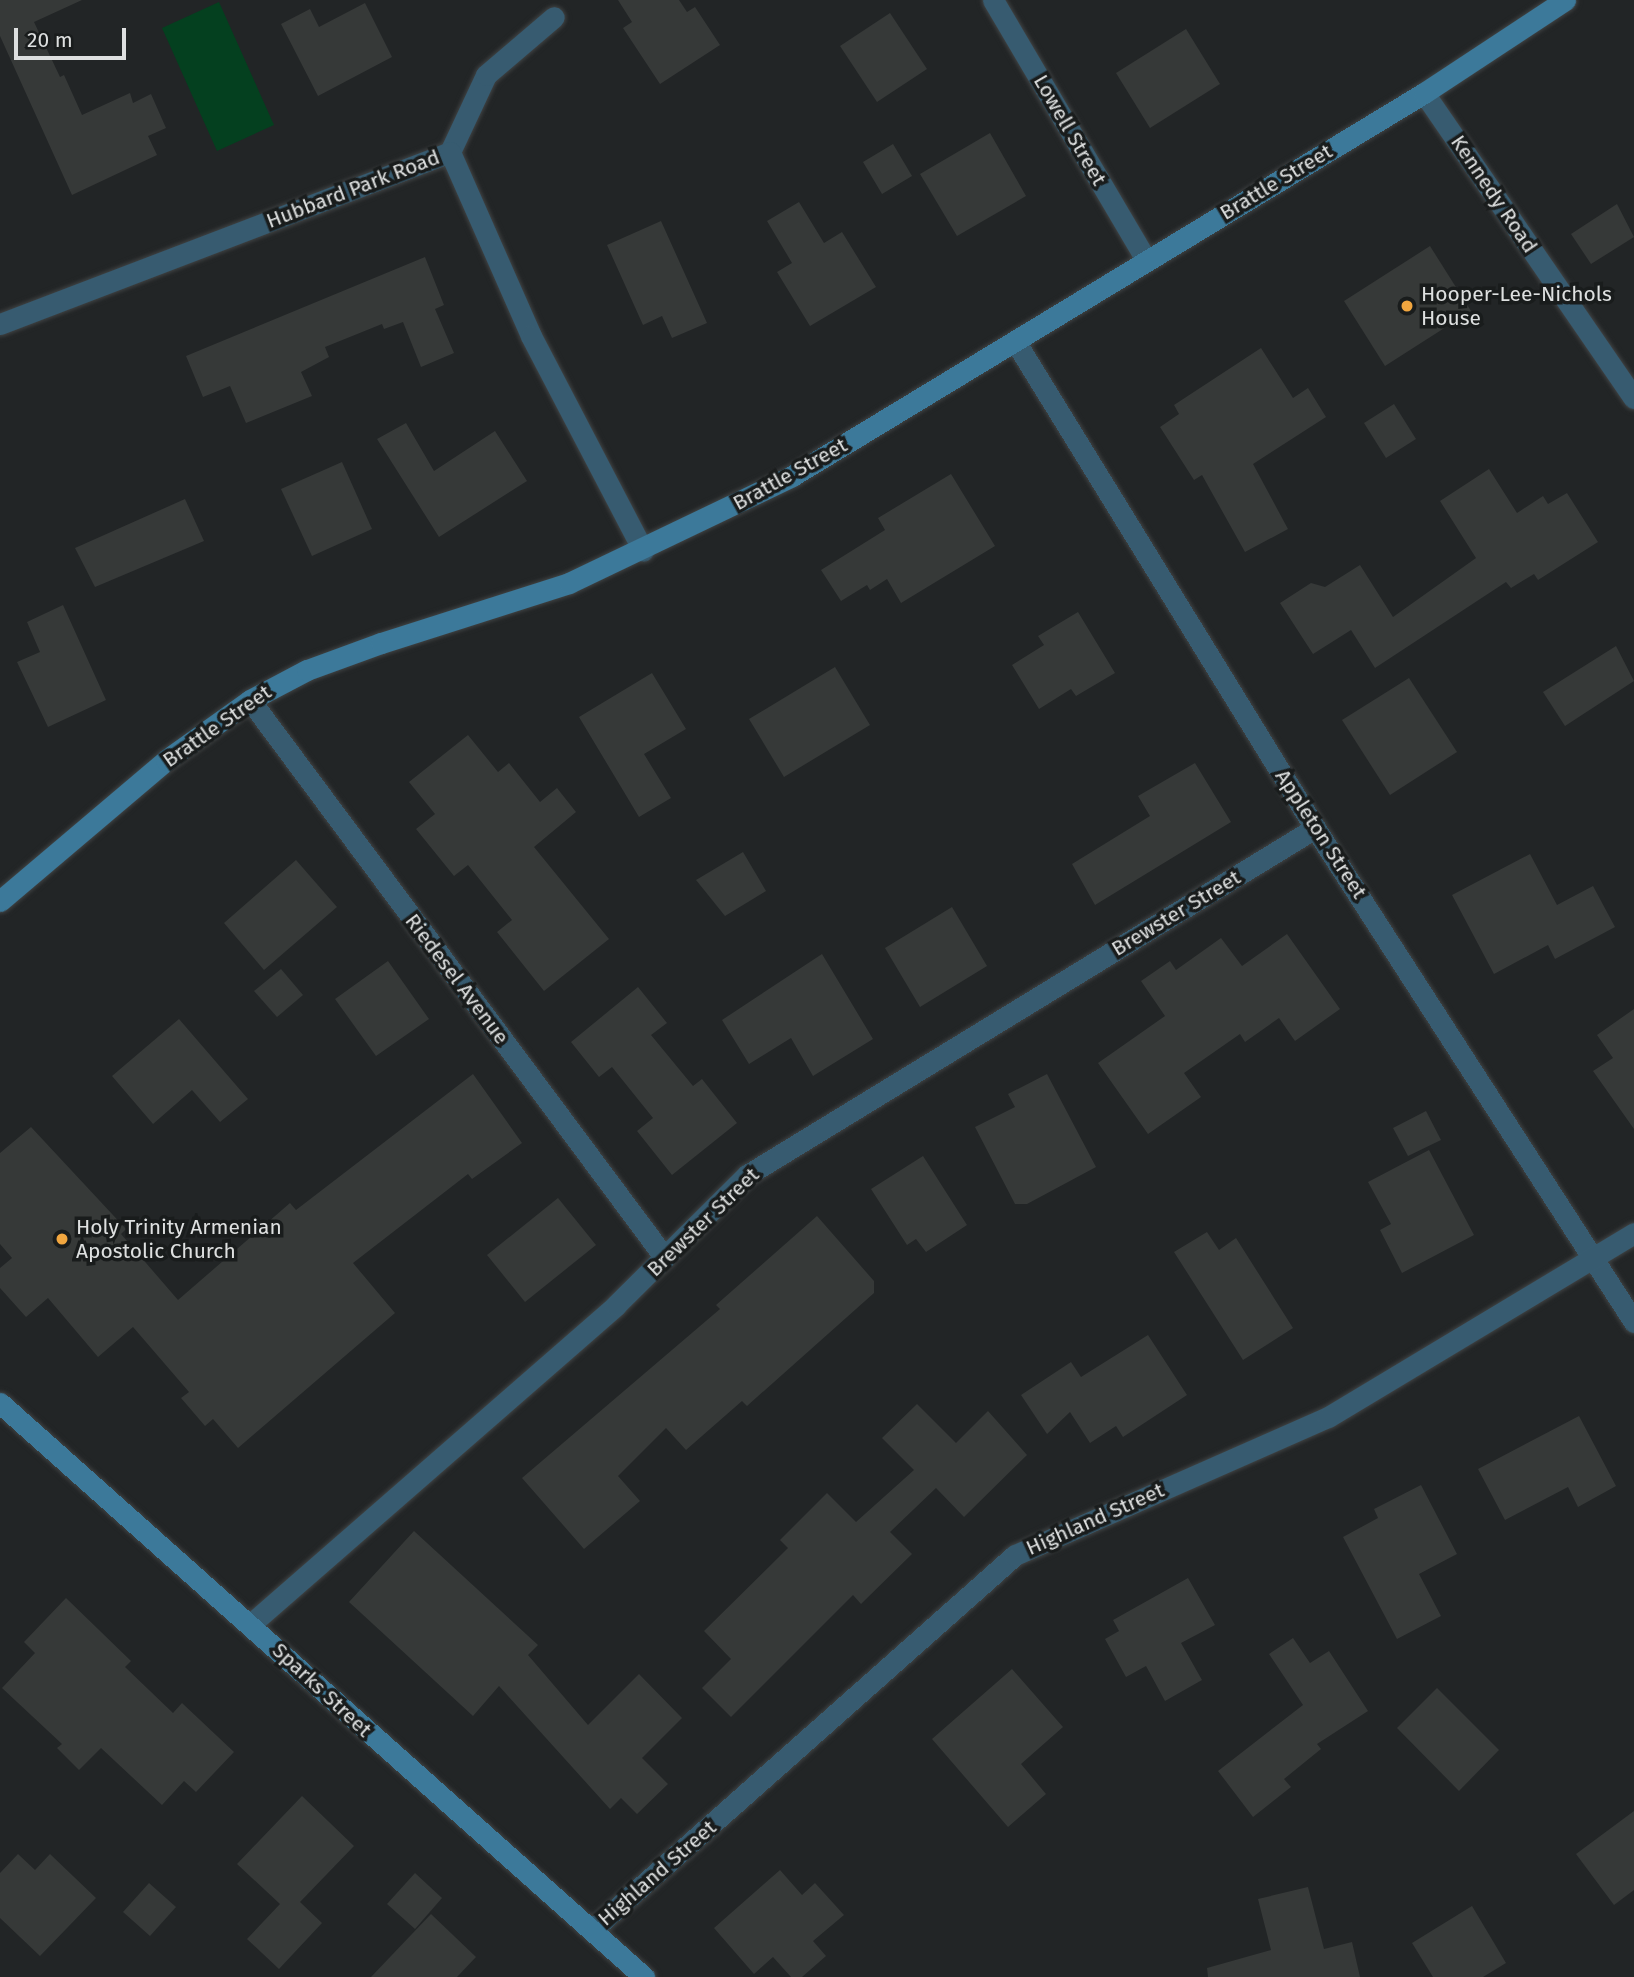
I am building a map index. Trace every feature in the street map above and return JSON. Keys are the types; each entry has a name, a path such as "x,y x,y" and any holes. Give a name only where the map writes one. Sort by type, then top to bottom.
{"main road":[{"name":"Brattle Street","path":"0,901 166,760 250,700 329,662 522,600 643,550 792,476 1424,93 1565,0"},
{"name":"Sparks Street","path":"0,1403 252,1623 336,1706 644,1977"}],"street":[{"name":"Lowell Street","path":"993,0 1146,260"},
{"path":"450,152 486,75 554,17"},
{"name":"Kennedy Road","path":"1424,93 1634,398"},
{"name":"Hubbard Park Road","path":"0,324 450,152 531,336 643,550"},
{"name":"Appleton Street","path":"1015,341 1315,828 1634,1322"},
{"name":"Riedesel Avenue","path":"250,700 665,1258"},
{"name":"Brewster Street","path":"252,1623 665,1258 747,1175 1315,828"},
{"name":"Highland Street","path":"592,1930 1015,1555 1328,1417 1634,1233"}],"green space":[{"path":"219,2 274,125 217,151 162,28"}],"building":[{"path":"0,0 82,0 34,22 60,77 64,75 82,115 130,93 133,103 151,94 166,128 148,136 157,155 72,195 0,36"},
{"path":"618,0 679,0 687,12 695,7 720,45 660,84 623,28 632,22"},
{"path":"365,3 392,57 318,96 281,24 310,9 319,27"},
{"path":"890,13 927,69 877,102 840,46"},
{"path":"1186,29 1220,84 1150,128 1116,73"},
{"path":"990,133 1026,196 957,236 920,174"},
{"path":"893,144 912,176 882,194 863,162"},
{"path":"799,202 824,243 842,232 876,287 810,326 777,272 792,263 767,221"},
{"path":"1617,204 1634,237 1591,264 1571,234"},
{"path":"661,221 707,323 672,338 662,316 643,325 607,245"},
{"name":"Hooper-Lee-Nichols House","path":"1430,246 1471,311 1385,366 1344,301"},
{"path":"425,257 444,305 435,309 454,353 421,367 403,322 384,329 382,324 325,347 329,357 301,372 312,396 246,423 230,386 203,397 186,356"},
{"path":"1261,348 1293,398 1308,388 1326,417 1253,464 1288,529 1245,552 1202,475 1194,480 1160,427 1179,414 1174,405"},
{"path":"1394,404 1416,439 1386,458 1364,423"},
{"path":"406,423 434,471 495,431 527,481 439,537 377,439"},
{"path":"342,462 372,529 312,556 281,489"},
{"path":"1489,469 1517,513 1543,496 1548,504 1567,493 1598,542 1538,580 1534,574 1511,588 1506,582 1375,668 1351,630 1313,654 1280,603 1311,583 1325,587 1360,565 1393,617 1476,558 1440,501"},
{"path":"951,474 995,546 901,603 887,579 870,590 867,585 841,601 821,570 885,530 878,518"},
{"path":"185,499 204,541 95,587 75,548"},
{"path":"63,605 106,700 48,727 17,662 40,652 27,622"},
{"path":"1078,612 1115,673 1076,696 1071,689 1039,709 1012,665 1044,645 1038,636"},
{"path":"1616,646 1634,681 1565,726 1543,692"},
{"path":"835,667 870,725 784,777 749,719"},
{"path":"652,673 686,729 644,754 671,798 639,817 579,717"},
{"path":"1409,678 1457,752 1390,795 1342,720"},
{"path":"468,735 498,772 509,763 540,802 557,788 576,812 534,847 609,939 544,991 497,932 512,920 468,865 454,876 416,829 435,814 409,782"},
{"path":"1195,763 1231,822 1095,905 1072,864 1150,816 1138,796"},
{"path":"743,852 766,891 725,916 696,880"},
{"path":"1530,854 1557,905 1593,886 1615,927 1555,959 1548,945 1494,974 1452,895"},
{"path":"296,860 337,907 264,970 224,923"},
{"path":"952,907 987,966 920,1007 885,948"},
{"path":"1287,934 1340,1009 1295,1041 1279,1018 1245,1042 1240,1034 1184,1073 1201,1097 1148,1134 1098,1063 1165,1016 1141,981 1170,961 1176,970 1221,938 1242,966"},
{"path":"822,954 873,1039 813,1076 791,1038 749,1064 722,1020"},
{"path":"388,961 429,1019 376,1056 335,999"},
{"path":"281,969 303,995 277,1017 254,991"},
{"path":"638,987 667,1023 651,1035 693,1086 702,1079 737,1123 672,1175 637,1131 653,1118 612,1067 599,1077 571,1042"},
{"path":"1634,1009 1634,1129 1593,1071 1613,1058 1597,1035"},
{"path":"179,1019 248,1099 220,1122 192,1090 153,1124 112,1076"},
{"path":"473,1074 522,1143 472,1179 468,1174 353,1263 395,1313 238,1448 213,1419 205,1426 181,1398 189,1392 133,1327 98,1357 48,1298 26,1317 0,1288 0,1268 12,1258 0,1244 0,1153 31,1127 126,1229 121,1234 178,1300 290,1203 296,1210"},
{"path":"1047,1074 1096,1167 1027,1204 1015,1204 975,1127 1015,1107 1008,1094"},
{"path":"1426,1111 1441,1140 1408,1156 1393,1128"},
{"path":"1429,1150 1474,1235 1402,1273 1380,1230 1391,1224 1368,1182"},
{"path":"923,1156 967,1225 926,1252 916,1239 907,1245 871,1189"},
{"path":"558,1198 596,1245 525,1302 487,1255"},
{"path":"817,1216 874,1281 874,1293 747,1406 742,1401 686,1450 666,1428 618,1476 640,1501 584,1549 522,1478 720,1309 716,1305"},
{"path":"1207,1232 1219,1250 1236,1238 1293,1328 1243,1360 1174,1252"},
{"path":"1148,1335 1187,1395 1123,1437 1116,1426 1090,1443 1070,1412 1047,1434 1021,1395 1071,1362 1081,1377"},
{"path":"917,1404 956,1443 988,1411 1027,1455 964,1517 936,1488 890,1532 912,1554 861,1604 853,1595 731,1717 702,1688 731,1659 704,1631 788,1548 780,1540 827,1493 856,1522 914,1470 882,1438"},
{"path":"1579,1416 1616,1486 1578,1507 1568,1487 1505,1520 1478,1469"},
{"path":"1421,1485 1457,1554 1419,1574 1441,1616 1397,1639 1343,1537 1378,1518 1374,1509"},
{"path":"414,1531 538,1645 528,1655 588,1725 639,1674 682,1718 642,1758 668,1784 637,1814 621,1798 610,1809 499,1686 473,1716 349,1602"},
{"path":"1188,1578 1215,1625 1181,1643 1202,1680 1165,1701 1146,1666 1126,1677 1105,1639 1119,1631 1113,1620"},
{"path":"66,1598 131,1661 125,1667 173,1713 182,1703 234,1752 196,1792 184,1781 162,1805 101,1748 79,1770 57,1748 62,1744 2,1688 35,1653 24,1642"},
{"path":"1293,1638 1310,1663 1329,1651 1368,1711 1317,1744 1321,1749 1284,1779 1291,1787 1253,1817 1218,1771 1303,1705 1269,1654"},
{"path":"1012,1669 1063,1727 1021,1764 1046,1794 1008,1827 932,1739"},
{"path":"1437,1688 1499,1750 1459,1791 1397,1728"},
{"path":"302,1796 354,1846 300,1902 322,1923 279,1969 247,1939 280,1904 237,1864"},
{"path":"1634,1811 1634,1890 1614,1905 1576,1854"},
{"path":"18,1854 35,1870 50,1854 96,1898 40,1956 0,1918 0,1873"},
{"path":"780,1870 802,1895 815,1883 844,1915 813,1941 826,1956 802,1977 791,1977 773,1957 754,1974 714,1928"},
{"path":"415,1873 442,1898 415,1929 387,1904"},
{"path":"149,1883 176,1907 150,1936 123,1912"},
{"path":"1308,1887 1324,1949 1352,1942 1360,1977 1208,1977 1207,1968 1271,1950 1258,1899"},
{"path":"1472,1906 1506,1963 1483,1977 1433,1977 1412,1943"},
{"path":"431,1914 476,1957 457,1977 371,1977"}],"place":[{"name":"Hooper-Lee-Nichols House","path":"1407,306"},
{"name":"Holy Trinity Armenian Apostolic Church","path":"62,1239"}]}
